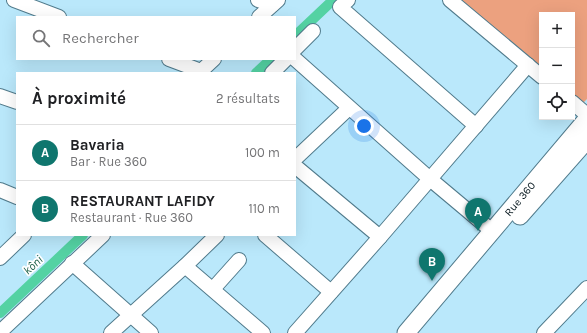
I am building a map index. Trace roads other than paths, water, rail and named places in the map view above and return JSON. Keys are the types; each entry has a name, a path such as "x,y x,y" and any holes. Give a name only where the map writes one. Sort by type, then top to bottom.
{"main road":[{"name":"Rue 360","path":"406,333 587,119"},
{"name":"Rue 360","path":"417,333 587,140"}],"street":[{"path":"14,0 56,16"},
{"path":"258,0 275,3"},
{"path":"348,0 340,7 476,126"},
{"path":"450,0 539,74"},
{"path":"260,16 275,3"},
{"path":"296,48 313,31"},
{"path":"171,60 200,72 213,60"},
{"path":"273,72 285,60"},
{"path":"295,60 430,179 492,231"},
{"path":"295,333 528,65"},
{"path":"0,96 16,102"},
{"path":"575,105 587,115"},
{"path":"296,158 349,108"},
{"path":"296,167 380,237"},
{"path":"0,190 16,197"},
{"path":"0,258 23,236"},
{"path":"0,332 102,236"},
{"path":"110,333 185,266 216,236"},
{"path":"266,236 331,292"},
{"path":"213,289 239,260"},
{"path":"72,263 151,333"},
{"path":"185,266 263,333"},
{"path":"544,333 587,288"}],"waterway":[{"name":"kôni","path":"296,35 333,0"},
{"name":"kôni","path":"257,72 270,60"},
{"name":"kôni","path":"0,313 82,236"}],"place":[{"name":"Bavaria","path":"478,231"},
{"name":"RESTAURANT LAFIDY","path":"432,281"}]}
